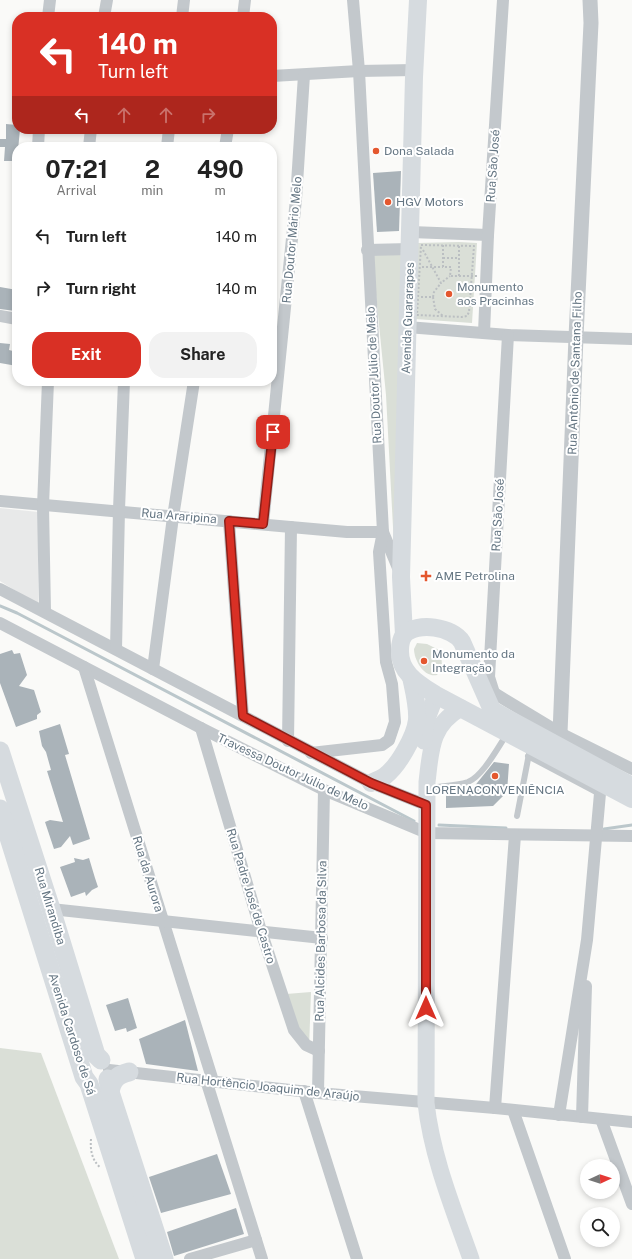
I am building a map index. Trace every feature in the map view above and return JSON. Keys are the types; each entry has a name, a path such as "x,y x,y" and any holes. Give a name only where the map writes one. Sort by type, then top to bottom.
{"highway":[{"name":"Rua Mirandiba","path":"0,751 51,908 96,1055 107,1075 164,1259"},
{"name":"Avenida Cardoso de Sá","path":"1,816 145,1259"},
{"path":"86,1078 86,1064 89,1062 114,1079 118,1075 129,1072"}],"main road":[{"name":"Avenida Guararapes","path":"411,677 402,664 400,644 404,636 401,577 407,327 414,242 414,70 418,0"},
{"path":"404,636 410,631 422,628 435,628 454,633 462,642 496,713 559,740 632,786"},
{"path":"411,677 436,695 508,733 529,750 600,788 632,799"},
{"path":"371,783 384,777 391,771 414,732 417,720 411,677"},
{"path":"427,785 424,724 436,695"},
{"path":"461,708 445,720 435,734 430,753 427,785 426,1103 431,1135 439,1167 471,1259"}],"street":[{"path":"49,12 50,0"},
{"path":"105,12 107,0"},
{"path":"183,12 184,0"},
{"path":"244,12 245,0"},
{"name":"Rua Doutor Júlio de Melo","path":"311,753 382,745 389,740 395,722 392,684 385,654 379,552 383,532 367,250 359,71 353,0"},
{"name":"Rua São José","path":"484,333 488,234 503,0"},
{"name":"Rua Antônio de Santana Filho","path":"559,740 591,23 590,0"},
{"path":"591,23 598,0"},
{"path":"277,76 359,71 414,70"},
{"name":"Rua Doutor Mário Melo","path":"277,386 296,198 304,75"},
{"path":"367,250 414,242 488,234"},
{"path":"0,316 12,318"},
{"path":"407,327 508,335 632,339"},
{"name":"Rua São José","path":"490,698 489,677 508,335"},
{"path":"45,611 43,506 48,386"},
{"path":"116,649 124,386"},
{"path":"153,669 173,517 193,386"},
{"name":"Rua Doutor Mário Melo","path":"263,524 277,386"},
{"name":"Rua Araripina","path":"0,501 43,506 119,510 173,517 347,532 383,532"},
{"path":"229,521 243,716"},
{"path":"288,741 290,527"},
{"path":"383,532 394,556 401,577"},
{"name":"Travessa Doutor Júlio de Melo","path":"0,589 45,611 311,753 371,783 426,805"},
{"name":"Travessa Doutor Júlio de Melo","path":"0,623 201,728 324,790 427,833 596,837 632,836"},
{"name":"Rua da Aurora","path":"84,667 163,922 262,1259"},
{"name":"Rua Padre José de Castro","path":"201,728 261,931 294,1030 306,1045 319,1051"},
{"path":"559,740 632,769"},
{"path":"582,1117 587,940 600,788"},
{"name":"Rua Alcides Barbosa da Silva","path":"318,1093 324,790"},
{"path":"495,1108 515,835"},
{"path":"51,908 163,922 322,938"},
{"path":"559,1115 587,940"},
{"path":"568,1052 584,1054"},
{"name":"Rua Hortêncio Joaquim de Araújo","path":"129,1072 304,1090 318,1093 495,1108 632,1122"},
{"path":"304,1090 356,1259"},
{"path":"513,1110 566,1259"},
{"path":"601,1119 632,1204"},
{"path":"190,1259 256,1240"}],"lane":[{"path":"427,785 464,782 473,779 489,762 508,733"},
{"path":"517,816 529,750"}],"path":[{"path":"414,242 443,245 443,268"},
{"path":"414,242 419,267 416,315 444,317 467,316 474,246 459,246 458,276"},
{"path":"414,242 434,267 441,283"},
{"path":"443,258 459,258"},
{"path":"419,267 451,267 450,276"},
{"path":"444,317 435,309 433,297 434,292 441,283 450,276 472,276"},
{"path":"418,296 433,297"}],"shaded area":[{"path":"418,243 477,243 472,323 415,319"},
{"path":"372,254 405,254 394,546 386,395"},
{"path":"0,508 38,512 38,605 0,581"},
{"path":"417,643 427,644 441,651 442,667 437,675 428,674 418,663 414,653"},
{"path":"311,992 309,1049 304,1050 286,994"},
{"path":"0,1048 41,1053 119,1259 0,1259"}],"building":[{"path":"6,124 12,125 12,134 20,134 19,142 12,142 12,161 4,161 5,147 0,147 0,139 6,139"},
{"name":"HGV Motors","path":"401,171 399,231 377,232 373,173"},
{"path":"0,287 12,289 12,311 0,309"},
{"path":"0,343 10,344 9,350 12,351 12,365 0,363"},
{"path":"12,650 14,654 20,653 27,675 19,686 34,690 41,712 37,715 37,719 16,727 0,683 0,654"},
{"path":"60,724 69,754 65,755 90,839 73,845 70,836 61,847 54,849 45,822 50,820 63,822 47,771 51,770 46,752 42,746 39,731"},
{"name":"LORENACONVENIÊNCIA","path":"494,762 509,764 507,792 493,806 446,808 446,790 473,788"},
{"path":"74,858 83,860 89,858 98,887 86,896 85,892 71,897 60,867 75,862"},
{"path":"128,998 137,1028 127,1032 126,1028 115,1031 106,1005"},
{"path":"185,1020 198,1071 146,1064 139,1039"},
{"path":"217,1154 231,1194 161,1213 149,1177"},
{"path":"236,1208 244,1234 174,1256 167,1232"}],"waterway":[{"path":"0,606 17,613 414,821"},
{"path":"439,825 506,828"},
{"path":"604,829 632,825"}],"place":[{"name":"Dona Salada","path":"376,151"},
{"name":"HGV Motors","path":"388,202"},
{"name":"Monumento aos Pracinhas","path":"449,294"},
{"name":"AME Petrolina","path":"426,576"},
{"name":"Monumento da Integração","path":"424,661"},
{"name":"LORENACONVENIÊNCIA","path":"495,776"}],"route":[{"path":"273,432 263,524 229,521 243,716 288,741 371,783 426,805 426,1008"}]}
